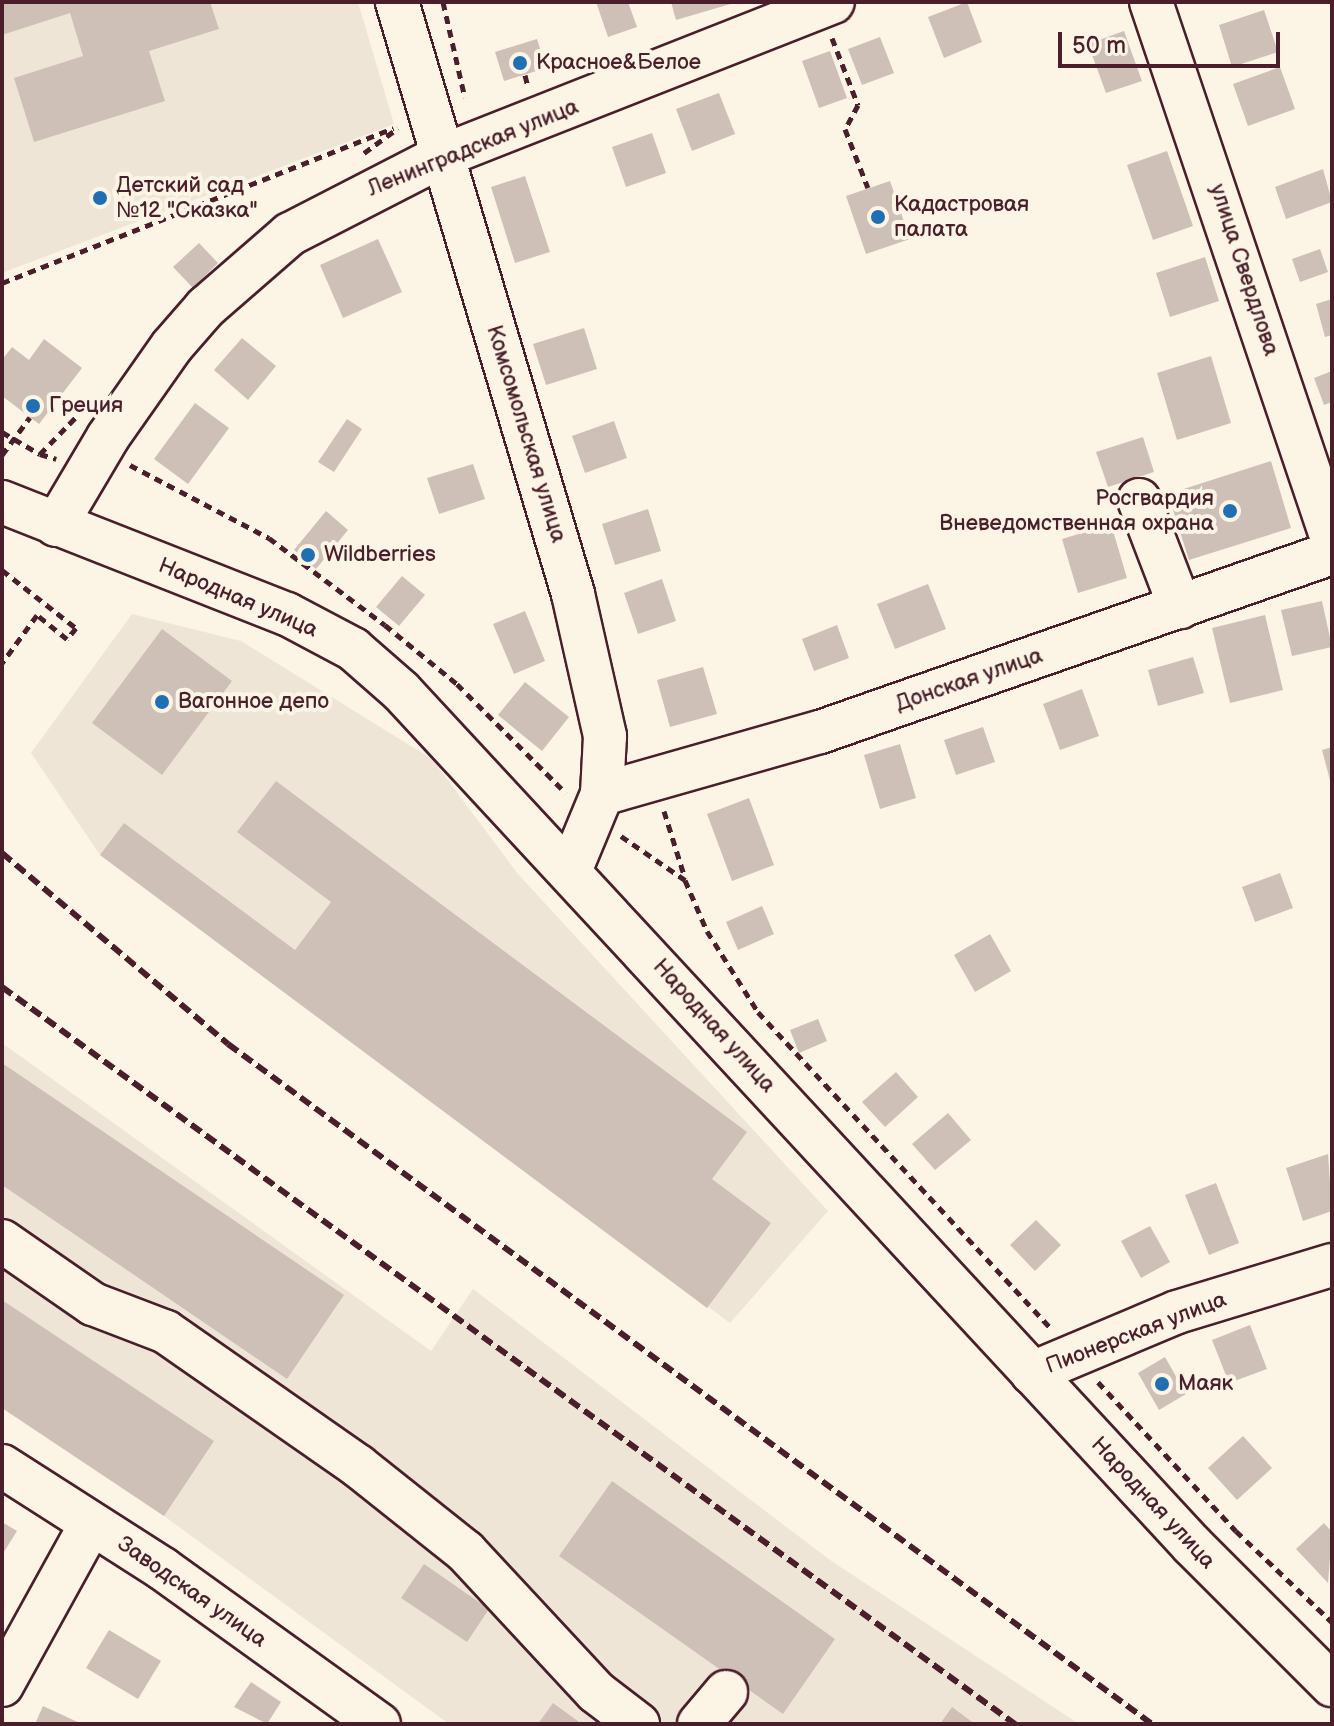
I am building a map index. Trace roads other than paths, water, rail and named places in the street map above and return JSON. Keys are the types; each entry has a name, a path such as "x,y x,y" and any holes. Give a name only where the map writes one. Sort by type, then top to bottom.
{"street":[{"name":"Комсомольская улица","path":"397,2 573,594 605,736 602,794 571,869"},
{"name":"улица Свердлова","path":"1151,2 1332,539"},
{"name":"Ленинградская улица","path":"56,525 138,392 206,307 290,234 442,156 826,5"},
{"path":"1139,500 1180,607"},
{"name":"Народная улица","path":"2,502 287,614 353,649 571,869 1032,1373 1332,1685"},
{"name":"Донская улица","path":"602,794 820,732 1332,553"},
{"path":"2,1241 93,1304 166,1332 358,1466 465,1551 596,1692 638,1724"},
{"name":"Пионерская улица","path":"1032,1373 1177,1312 1332,1265"},
{"name":"Заводская улица","path":"2,1466 379,1724"},
{"path":"2,1685 91,1524"},
{"path":"699,1724 726,1692"}],"railway":[{"path":"2,853 228,1044 1152,1724"},
{"path":"2,987 1015,1724"}],"place":[{"name":"Красное&Белое","path":"520,63"},
{"name":"Детский сад №12 \"Сказка\"","path":"100,198"},
{"name":"Кадастровая палата","path":"878,217"},
{"name":"Греция","path":"33,406"},
{"name":"Росгвардия Вневедомственная охрана","path":"1230,511"},
{"name":"Wildberries","path":"308,555"},
{"name":"Вагонное депо","path":"162,702"},
{"name":"Маяк","path":"1162,1384"}]}
